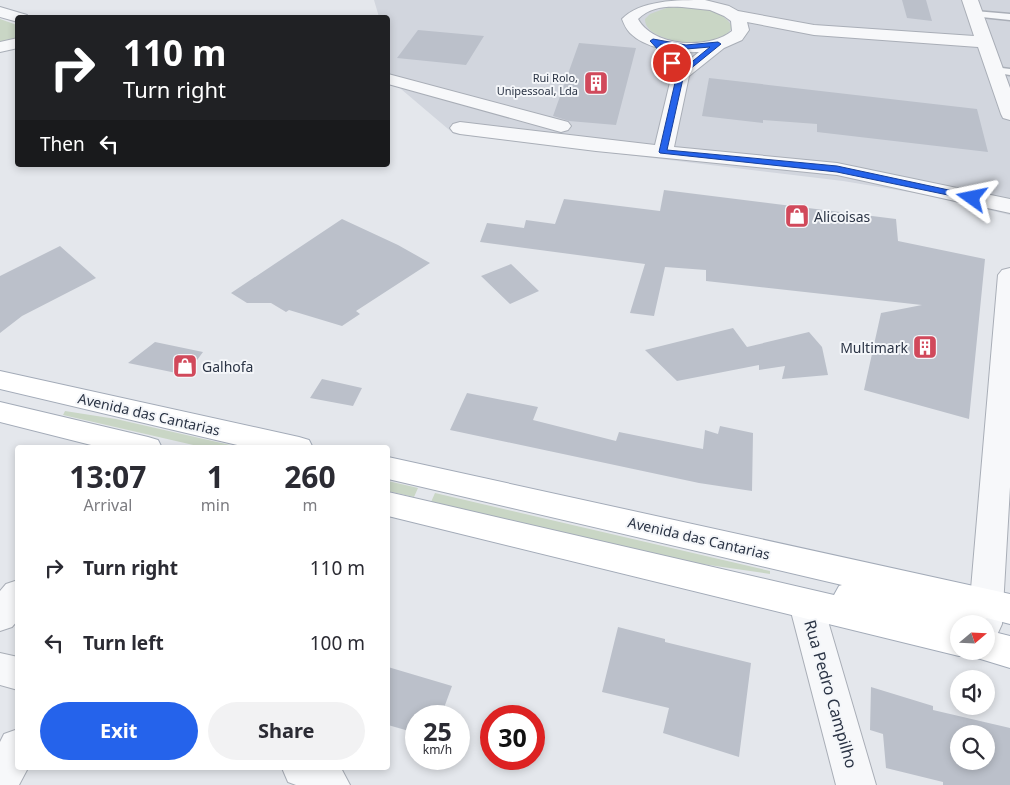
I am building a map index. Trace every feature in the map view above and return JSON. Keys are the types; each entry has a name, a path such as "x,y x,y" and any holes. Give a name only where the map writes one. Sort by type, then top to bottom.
{"main road":[{"name":"Avenida das Cantarias","path":"0,380 286,445"},
{"path":"0,412 134,445"},
{"name":"Avenida das Cantarias","path":"390,468 994,612"},
{"path":"390,504 950,638"},
{"path":"721,584 792,583 955,617 994,612"},
{"path":"995,648 1010,652"}],"street":[{"path":"663,152 681,74 726,42 740,33 742,27 739,20 714,4 661,2 634,12 630,19 632,27 640,34 653,41 686,47 726,42 756,37 814,30"},
{"path":"972,7 985,42 1002,71 1010,114"},
{"path":"0,12 15,16"},
{"path":"731,14 814,30 985,42"},
{"path":"653,41 681,74"},
{"path":"0,47 15,44"},
{"path":"390,80 586,133 596,145"},
{"path":"460,128 596,145 837,169 1010,206"},
{"path":"994,612 992,558 1010,275"},
{"path":"0,616 15,598"},
{"name":"Rua Pedro Campilho","path":"806,604 856,785"},
{"path":"0,669 15,673"},
{"path":"0,781 15,753"},
{"path":"308,770 323,775 330,785"}],"lane":[{"path":"972,7 1010,17"}],"shaded area":[{"path":"374,0 1010,0 1010,215 921,194 843,181 454,134 390,80 390,15 378,15"}],"green space":[{"path":"669,7 695,7 712,11 727,19 732,26 726,34 715,40 701,42 686,42 657,35 648,28 645,19 650,14"},
{"path":"0,19 15,24 15,38 0,42"},
{"path":"65,411 116,419 230,445 193,445 63,415"},
{"path":"390,481 418,488 414,497 390,491"},
{"path":"435,493 770,571 770,574 688,562 431,502"}],"building":[{"path":"902,0 926,0 932,21 907,18"},
{"path":"418,30 484,36 466,65 397,58"},
{"name":"Rui Rolo, Unipessoal, Lda","path":"579,43 636,48 616,125 569,121 553,116"},
{"path":"709,78 977,109 988,152 817,132 817,124 763,120 763,123 702,116"},
{"path":"664,190 896,219 898,241 985,259 969,419 864,390 881,313 922,305 706,281 706,270 665,267 654,316 630,313 645,264 480,242 487,223 524,228 526,220 555,224 564,199 660,211"},
{"path":"342,219 398,245 430,263 356,311 360,314 342,326 289,310 286,312 271,303 247,303 231,293"},
{"path":"60,246 96,278 22,316 0,333 0,276"},
{"path":"511,264 539,291 510,304 481,276"},
{"path":"733,328 747,347 809,332 822,347 828,375 782,379 785,366 759,370 759,365 677,381 645,350"},
{"path":"155,342 203,352 186,375 128,363"},
{"path":"322,379 362,388 353,406 310,398"},
{"path":"467,393 538,407 533,420 616,441 619,432 703,449 705,430 718,434 720,426 753,433 752,491 699,483 450,430"},
{"path":"618,627 665,639 665,642 751,663 739,757 663,733 669,708 602,692"},
{"path":"390,668 452,686 445,705 405,705 405,730 390,726"},
{"path":"871,687 933,706 933,710 1010,728 1010,785 943,785 943,782 886,768 883,734 870,730"}],"place":[{"name":"Rui Rolo, Unipessoal, Lda","path":"596,83"},
{"name":"Alicoisas","path":"797,216"},
{"name":"Multimark","path":"925,347"},
{"name":"Galhofa","path":"185,366"}],"route":[{"path":"672,63 653,41 686,47 718,44 681,74 663,152 837,169 972,198"}]}
